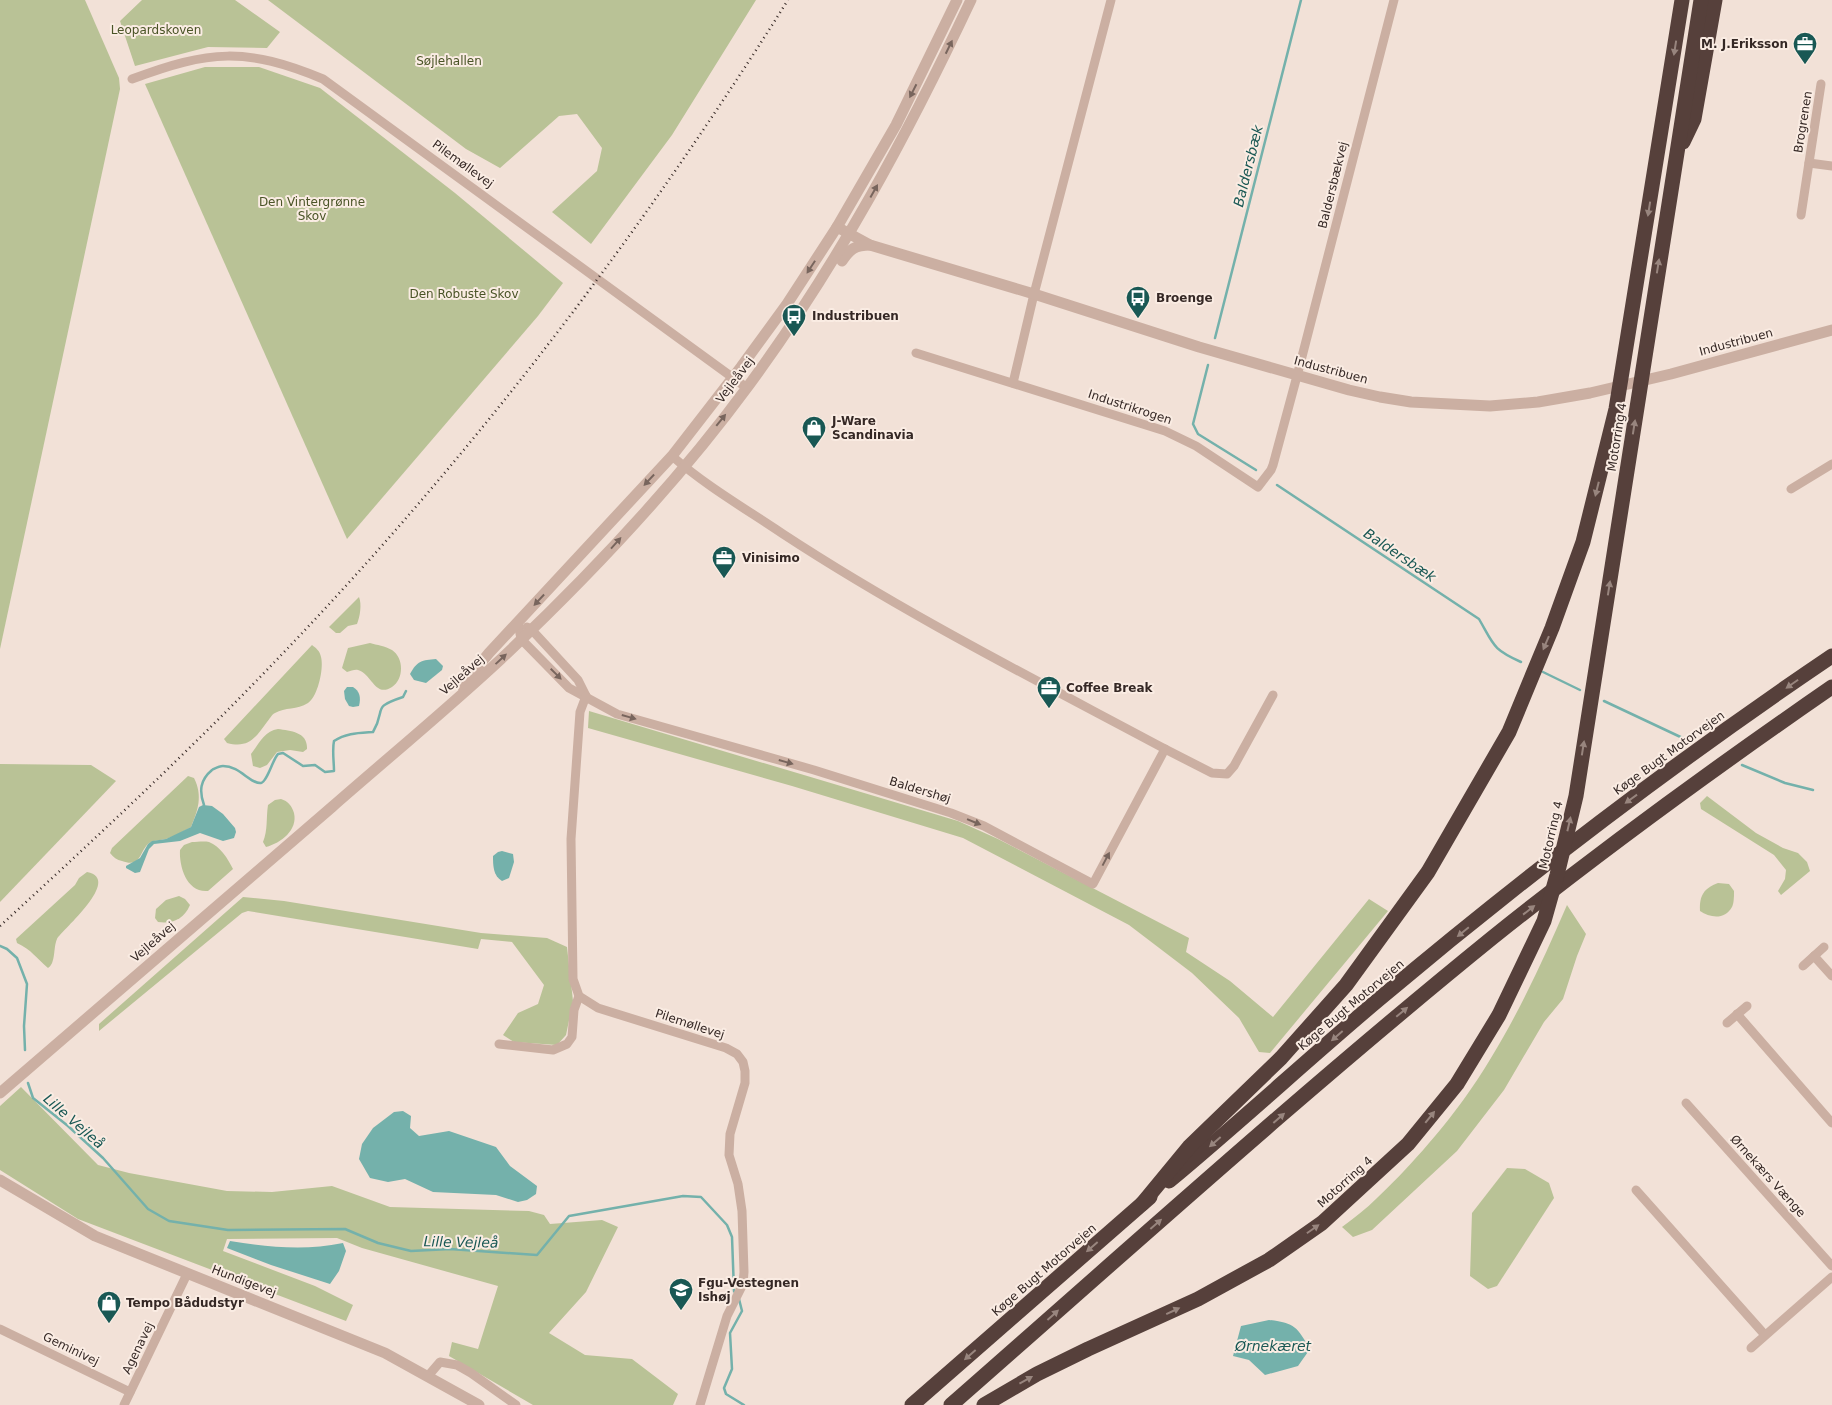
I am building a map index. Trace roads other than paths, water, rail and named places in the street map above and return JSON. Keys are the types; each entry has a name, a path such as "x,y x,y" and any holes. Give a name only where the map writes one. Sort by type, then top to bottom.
{"highway":[{"path":"1673,0 1672,11 1678,27"},
{"name":"Motorring 4","path":"1142,1204 1189,1147 1281,1058 1346,985 1428,872 1509,732 1552,628 1583,542 1605,456 1616,409 1682,0"},
{"name":"Motorring 4","path":"984,1405 1038,1374 1233,1281 1269,1260 1322,1223 1408,1144 1457,1084 1499,1015 1544,921 1576,796 1701,0"},
{"path":"1675,159 1694,119 1714,0"},
{"name":"Køge Bugt Motorvejen","path":"912,1405 1378,1000 1614,811 1832,656"},
{"path":"951,1405 1119,1256 1405,1010 1479,949 1645,820 1832,688"}],"street":[{"name":"Vejleåvej","path":"438,714 489,653 672,456 787,304 837,226 896,125 957,0"},
{"name":"Vejleåvej","path":"0,1093 438,714 521,639 608,551 684,467 747,388 802,311 850,234 908,129 971,0"},
{"path":"1013,383 1034,294 1111,0"},
{"name":"Baldersbækvej","path":"1297,376 1394,0"},
{"name":"Pilemøllevej","path":"132,79 169,65 198,58 222,55 270,60 323,79 747,388"},
{"name":"Brogrenen","path":"1801,215 1821,84"},
{"name":"Brogrenen","path":"1809,163 1832,166"},
{"name":"Industribuen","path":"837,226 870,245 1297,376 1380,397 1451,405 1490,406 1538,402 1590,393 1671,374 1832,330"},
{"path":"802,311 817,298 850,249 859,245 870,245"},
{"name":"Industrikrogen","path":"916,353 1165,431 1196,446 1258,487 1271,470 1297,376"},
{"path":"672,456 684,467 824,561 930,623 1212,774 1228,774 1273,695"},
{"path":"1791,489 1832,464"},
{"path":"518,623 521,639"},
{"name":"Baldershøj","path":"518,623 531,629 578,680 586,696"},
{"name":"Baldershøj","path":"521,639 570,688 618,714 814,770 951,813 984,826 1092,884 1165,748"},
{"path":"499,1044 553,1050 567,1044 572,1037 574,1010 579,996 573,979 571,839 580,712 586,696"},
{"path":"1803,966 1824,947"},
{"path":"1814,956 1832,976"},
{"name":"Pilemøllevej","path":"579,996 598,1008 726,1048 737,1054 743,1062 745,1083 730,1134 729,1155 738,1184 742,1211 743,1284 733,1304 700,1405"},
{"path":"1727,1022 1747,1006"},
{"path":"1737,1014 1832,1123"},
{"name":"Ørnekærs Vænge","path":"1686,1104 1832,1266"},
{"name":"Hundigevej","path":"0,1180 95,1236 385,1352 479,1405"},
{"path":"1636,1190 1765,1335"},
{"name":"Agenavej","path":"124,1405 187,1274"},
{"path":"1751,1348 1832,1277"},
{"name":"Geminivej","path":"0,1329 130,1392"},
{"path":"428,1376 440,1362 457,1365 516,1405"}],"water":[{"path":"436,659 443,666 442,670 426,683 414,680 410,674 415,666 423,661"},
{"path":"347,687 353,687 359,693 359,706 349,706 345,699 344,691"},
{"path":"203,805 212,806 223,814 235,828 234,838 223,841 200,833 180,841 154,844 149,849 140,872 135,873 126,868 126,866 140,858 148,844 152,841 166,839 191,827 199,807"},
{"path":"502,851 513,854 514,862 509,878 502,881 495,873 493,856"},
{"path":"403,1111 411,1116 410,1128 419,1136 449,1131 496,1147 510,1166 537,1186 536,1194 527,1200 518,1202 496,1195 433,1192 405,1179 388,1182 370,1178 359,1159 362,1144 373,1128 394,1112"},
{"path":"230,1241 286,1247 314,1247 343,1243 346,1251 339,1271 330,1284 271,1265 227,1248"},
{"name":"Ørnekæret","path":"1269,1320 1294,1327 1310,1349 1298,1366 1265,1375 1249,1360 1233,1356 1241,1326"}],"waterway":[{"name":"Baldersbæk","path":"1215,338 1301,0"},
{"name":"Baldersbæk","path":"1208,365 1193,424 1198,434 1256,470"},
{"name":"Baldersbæk","path":"1277,485 1479,619 1491,641 1499,650 1521,662"},
{"name":"Baldersbæk","path":"1543,672 1580,690"},
{"path":"204,805 201,795 203,782 212,770 220,766 235,769 253,781 261,783 278,754 283,753 303,766 315,765 325,772 334,771 334,741 348,735 373,732 383,707 403,697 406,691"},
{"name":"Baldersbæk","path":"1604,701 1689,741"},
{"name":"Baldersbæk","path":"1742,765 1785,783 1813,790"},
{"name":"Lille Vejleå","path":"0,946 7,949 17,958 27,984 24,1026 25,1050"},
{"name":"Lille Vejleå","path":"28,1083 33,1098 68,1126 103,1158 148,1209 169,1221 228,1230 345,1229 378,1243 411,1251 450,1249 537,1255 569,1216 683,1196 701,1197 727,1225 732,1237 734,1291 736,1294"},
{"name":"Lille Vejleå","path":"739,1299 742,1311 730,1333 732,1369 724,1388 726,1394 744,1405"}],"railway":[{"path":"0,926 217,721 357,574 424,497 554,337 615,255 675,171 788,0"}],"place":[{"name":"M. J.Eriksson","path":"1805,65"},
{"name":"Broenge","path":"1138,319"},
{"name":"Industribuen","path":"794,337"},
{"name":"J-Ware Scandinavia","path":"814,449"},
{"name":"Vinisimo","path":"724,579"},
{"name":"Coffee Break","path":"1049,709"},
{"name":"Fgu-Vestegnen Ishøj","path":"681,1311"},
{"name":"Tempo Bådudstyr","path":"109,1324"}],"park label":[{"name":"Leopardskoven","path":"156,30"},
{"name":"Søjlehallen","path":"449,61"},
{"name":"Den Vintergrønne Skov","path":"312,209"},
{"name":"Den Robuste Skov","path":"464,294"}]}
